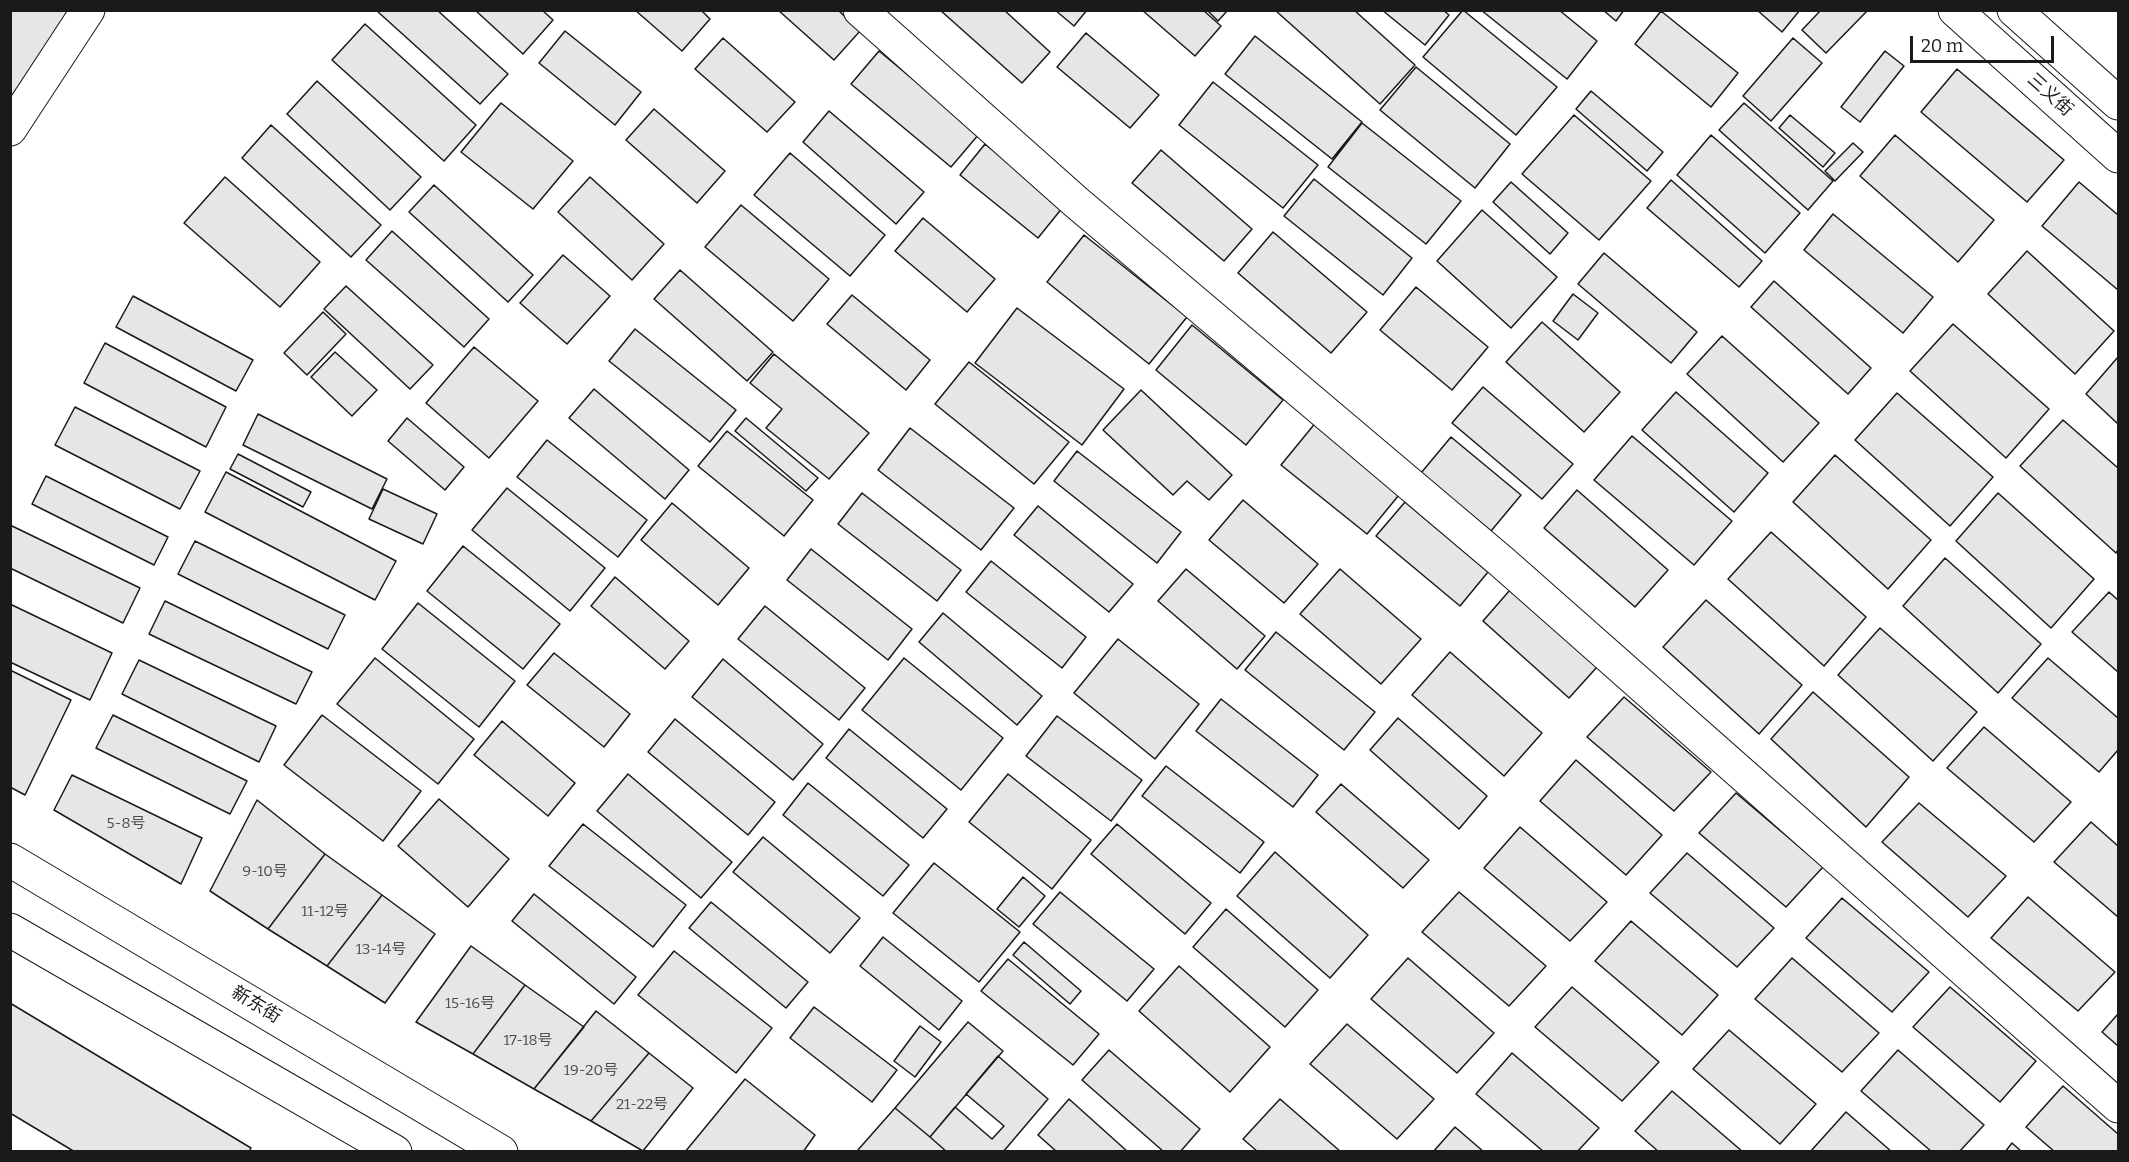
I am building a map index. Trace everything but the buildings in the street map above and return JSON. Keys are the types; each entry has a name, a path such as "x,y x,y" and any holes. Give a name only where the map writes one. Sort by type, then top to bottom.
{"street":[{"path":"10,129 88,10"},
{"path":"860,10 1076,202 1511,570 2118,1106"},
{"name":"三义街","path":"1955,10 2118,156"},
{"path":"2014,10 2118,103"},
{"name":"新东街","path":"10,860 501,1152"},
{"path":"10,930 395,1152"}]}
